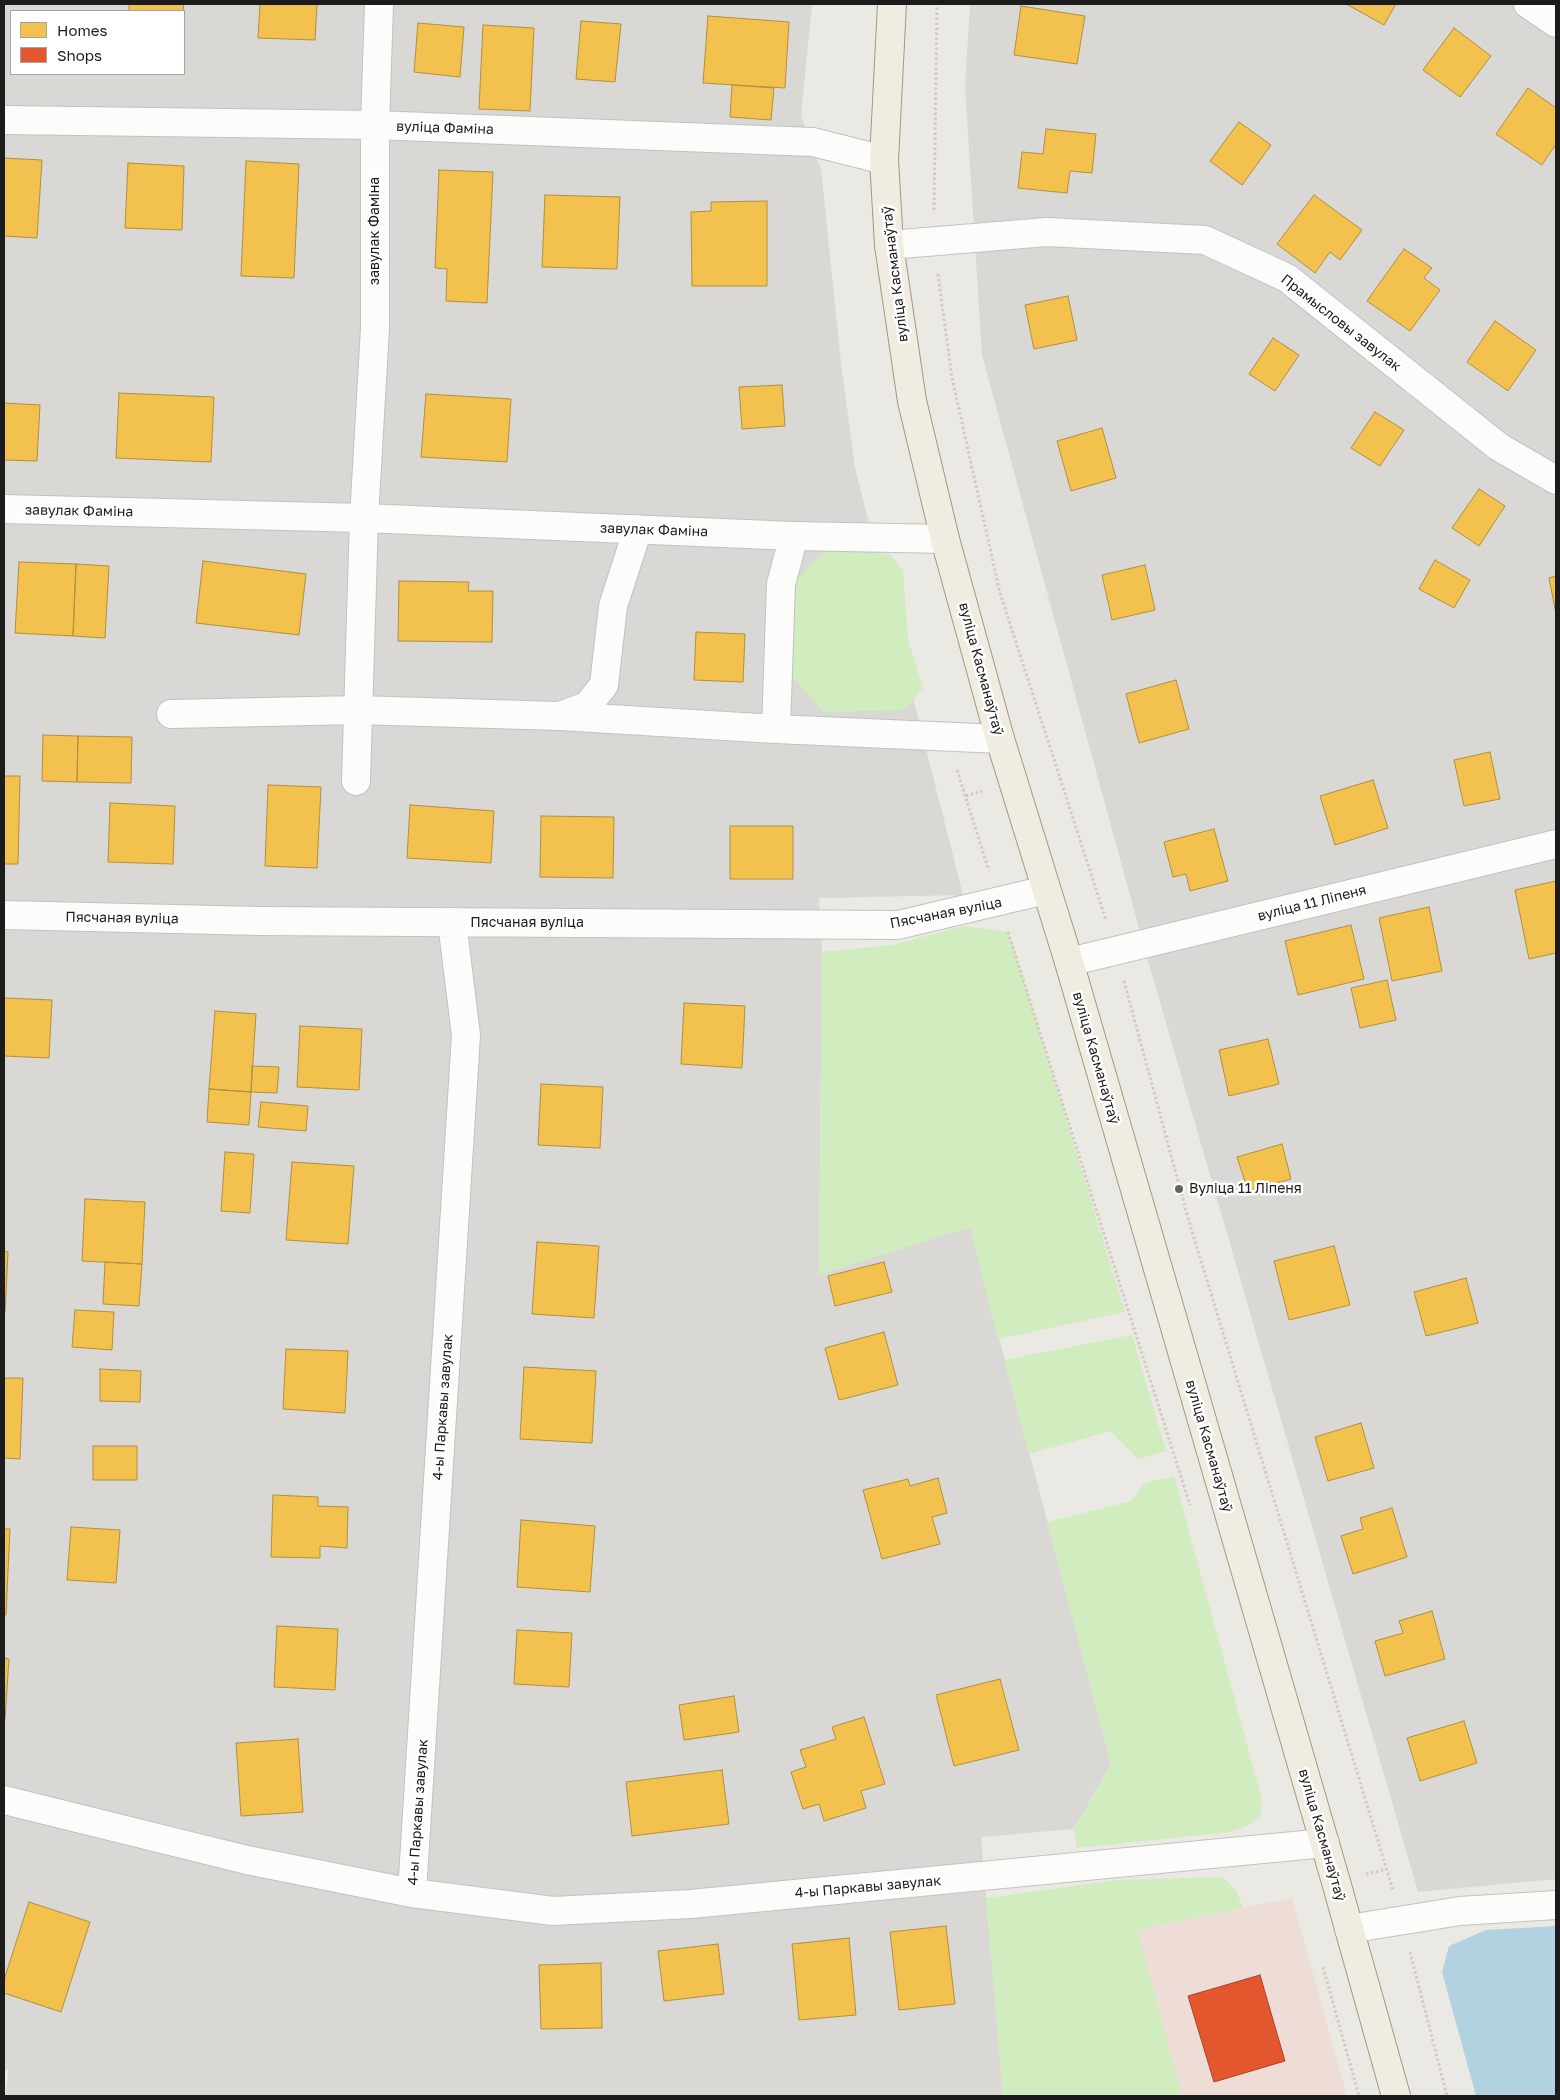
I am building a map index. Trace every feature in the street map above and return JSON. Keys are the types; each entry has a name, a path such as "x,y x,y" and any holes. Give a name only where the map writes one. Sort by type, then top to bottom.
{"main road":[{"name":"вуліца Касманаўтаў","path":"892,4 884,160 889,244 912,401 945,539 1000,740 1069,962 1325,1843 1396,2096"}],"street":[{"name":"завулак Фаміна","path":"356,782 364,518 375,328 375,125 380,4"},
{"path":"1528,4 1556,23"},
{"name":"вуліца Фаміна","path":"4,120 375,125 813,142 884,160"},
{"name":"Прамысловы завулак","path":"889,244 1047,232 1205,240 1287,278 1499,447 1556,480"},
{"name":"завулак Фаміна","path":"4,509 364,518 794,536 945,539"},
{"path":"560,716 587,706 604,685 614,606 638,529"},
{"path":"776,729 781,584 794,536"},
{"path":"171,714 358,710 560,716 1000,740"},
{"name":"вуліца 11 Ліпеня","path":"1069,962 1556,844"},
{"name":"Пясчаная вуліца","path":"4,915 258,921 898,925 999,903 1046,890"},
{"name":"4-ы Паркавы завулак","path":"412,1893 466,1035 452,922"},
{"name":"4-ы Паркавы завулак","path":"4,1800 247,1860 412,1893 553,1911 691,1904 1325,1843"},
{"path":"1349,1929 1460,1911 1556,1906"}],"path":[{"path":"937,4 934,240 952,378 1000,593 1116,950 1186,1211 1402,1920 1447,2096"},
{"path":"956,764 1192,1511"},
{"path":"1323,1966 1359,2096"}],"shaded area":[{"path":"4,4 812,4 801,116 821,169 841,363 855,468 963,895 819,898 822,952 819,1274 970,1227 1111,1764 1074,1829 981,1837 1003,2096 5,2096 9,2070 4,2069"},
{"path":"970,4 1556,4 1556,1879 1418,1892 1148,961 982,355 965,88"},
{"path":"1292,1898 1347,2096 1171,2096 1180,2093 1138,1930"}],"green space":[{"path":"825,551 890,554 903,571 908,640 923,688 904,710 823,712 790,674 792,584"},
{"path":"964,926 1009,932 1125,1312 998,1339 970,1227 819,1275 822,952 892,945"},
{"path":"1132,1335 1166,1451 1138,1459 1110,1431 1029,1454 1004,1360"},
{"path":"1174,1476 1262,1800 1260,1816 1248,1826 1229,1832 1077,1848 1074,1829 1111,1764 1047,1522 1131,1501 1145,1483"},
{"path":"1222,1877 1236,1890 1243,1908 1138,1930 1181,2093 1171,2096 1003,2096 986,1898 1118,1880"}],"water":[{"path":"1556,1926 1556,2096 1476,2096 1442,1972 1449,1946 1486,1930"}],"building: Homes":[{"path":"129,4 184,4 183,10 129,10"},
{"path":"260,4 317,4 315,40 258,38"},
{"path":"1346,4 1396,4 1384,25"},
{"path":"1021,6 1085,16 1077,64 1014,55"},
{"path":"708,16 789,22 785,88 703,83"},
{"path":"581,21 621,24 615,82 576,79"},
{"path":"418,23 464,27 460,77 414,72"},
{"path":"483,25 534,28 530,111 479,109"},
{"path":"1454,28 1491,56 1460,97 1423,70"},
{"path":"732,85 774,88 771,120 730,117"},
{"path":"1528,88 1556,108 1556,144 1542,165 1496,134"},
{"path":"1239,122 1271,145 1242,185 1210,161"},
{"path":"1046,129 1096,134 1092,173 1070,171 1067,193 1018,188 1022,152 1043,154"},
{"path":"4,158 42,160 37,238 4,236"},
{"path":"246,161 299,164 294,278 241,276"},
{"path":"128,163 184,166 182,230 125,228"},
{"path":"439,170 493,172 487,303 446,301 447,269 435,268"},
{"path":"545,195 620,197 617,269 542,267"},
{"path":"1314,195 1362,230 1340,260 1330,252 1315,273 1277,244"},
{"path":"767,201 767,286 692,286 691,212 711,211 711,202"},
{"path":"1404,249 1432,268 1424,278 1440,290 1410,331 1367,301"},
{"path":"1068,296 1077,340 1034,349 1025,305"},
{"path":"1495,321 1536,350 1508,391 1467,362"},
{"path":"1273,338 1299,355 1275,391 1249,374"},
{"path":"782,385 785,426 742,429 739,387"},
{"path":"119,393 214,397 211,462 116,458"},
{"path":"426,394 511,399 507,462 421,457"},
{"path":"4,403 40,405 37,461 4,460"},
{"path":"1375,412 1404,430 1380,466 1351,448"},
{"path":"1102,428 1116,478 1071,491 1057,441"},
{"path":"1479,489 1505,506 1479,546 1452,528"},
{"path":"1435,560 1470,580 1454,608 1419,589"},
{"path":"203,561 306,574 299,635 196,623"},
{"path":"19,562 76,564 73,636 15,633"},
{"path":"76,564 109,566 105,638 73,636"},
{"path":"1145,565 1155,610 1112,620 1102,575"},
{"path":"1556,576 1556,614 1549,578"},
{"path":"399,581 469,582 468,591 493,591 492,642 398,641"},
{"path":"696,632 745,634 743,682 694,680"},
{"path":"1176,680 1189,729 1139,743 1126,694"},
{"path":"43,735 78,736 77,782 42,781"},
{"path":"78,736 132,737 131,783 77,782"},
{"path":"1490,752 1500,799 1464,806 1454,760"},
{"path":"4,776 20,776 18,864 4,864"},
{"path":"1373,780 1388,828 1335,845 1320,796"},
{"path":"268,785 321,787 317,868 265,866"},
{"path":"110,803 175,806 173,864 108,862"},
{"path":"410,805 494,811 491,863 407,858"},
{"path":"541,816 614,817 613,878 540,877"},
{"path":"730,826 793,826 793,879 730,879"},
{"path":"1214,829 1228,881 1190,891 1186,874 1173,877 1164,842"},
{"path":"1556,881 1556,953 1529,959 1515,890"},
{"path":"1429,907 1442,971 1392,981 1379,918"},
{"path":"1351,925 1364,979 1298,995 1285,941"},
{"path":"1387,980 1396,1020 1360,1028 1351,988"},
{"path":"4,998 52,1000 49,1058 4,1056"},
{"path":"684,1003 745,1006 742,1068 681,1064"},
{"path":"215,1011 256,1014 251,1092 209,1089"},
{"path":"300,1026 362,1029 359,1090 297,1087"},
{"path":"1268,1039 1279,1084 1229,1096 1219,1050"},
{"path":"252,1066 279,1067 277,1093 251,1092"},
{"path":"541,1084 603,1087 600,1148 538,1145"},
{"path":"209,1089 251,1092 249,1125 207,1122"},
{"path":"261,1102 308,1106 306,1131 258,1127"},
{"path":"1282,1144 1291,1179 1248,1191 1237,1157"},
{"path":"225,1152 254,1154 250,1213 221,1211"},
{"path":"292,1162 354,1166 348,1244 286,1240"},
{"path":"85,1199 145,1202 142,1264 82,1261"},
{"path":"537,1242 599,1246 594,1318 532,1314"},
{"path":"1334,1246 1350,1305 1289,1320 1274,1261"},
{"path":"4,1251 8,1252 5,1313 4,1313"},
{"path":"105,1262 142,1264 139,1306 103,1304"},
{"path":"884,1262 892,1292 835,1306 828,1276"},
{"path":"1466,1278 1478,1323 1426,1336 1414,1292"},
{"path":"75,1310 114,1312 112,1350 72,1347"},
{"path":"884,1332 898,1385 839,1400 825,1348"},
{"path":"286,1349 348,1351 345,1413 283,1409"},
{"path":"524,1367 596,1371 592,1443 520,1439"},
{"path":"100,1369 141,1371 140,1402 100,1401"},
{"path":"4,1378 23,1378 20,1459 4,1458"},
{"path":"1361,1423 1374,1468 1328,1481 1315,1437"},
{"path":"93,1446 137,1446 137,1480 93,1480"},
{"path":"938,1478 947,1513 932,1517 940,1544 882,1559 863,1490 908,1479 910,1486"},
{"path":"273,1495 318,1497 318,1506 348,1507 347,1548 320,1546 320,1558 271,1557"},
{"path":"1392,1508 1407,1557 1353,1574 1341,1536 1363,1529 1360,1518"},
{"path":"521,1520 595,1526 590,1592 517,1587"},
{"path":"71,1527 120,1530 116,1583 67,1580"},
{"path":"4,1529 10,1529 6,1615 4,1615"},
{"path":"1432,1611 1445,1659 1385,1676 1375,1641 1403,1633 1399,1621"},
{"path":"277,1626 338,1629 335,1690 274,1687"},
{"path":"517,1630 572,1633 569,1687 514,1684"},
{"path":"4,1658 9,1659 5,1719 4,1719"},
{"path":"1000,1679 1019,1750 954,1766 936,1695"},
{"path":"734,1696 739,1732 684,1740 679,1705"},
{"path":"864,1717 885,1784 861,1791 866,1808 824,1821 819,1804 803,1809 791,1772 806,1767 800,1750 836,1739 832,1727"},
{"path":"1464,1721 1477,1763 1420,1781 1407,1738"},
{"path":"298,1739 303,1812 241,1816 236,1743"},
{"path":"722,1770 729,1824 632,1836 626,1782"},
{"path":"29,1902 90,1922 61,2012 4,1993 4,1980"},
{"path":"946,1926 955,2004 899,2010 890,1932"},
{"path":"849,1938 856,2015 799,2020 792,1944"},
{"path":"718,1944 724,1994 664,2001 658,1951"},
{"path":"601,1963 602,2028 541,2029 539,1965"}],"building: Shops":[{"path":"1260,1975 1285,2061 1214,2082 1188,1996"}],"place":[{"name":"Вуліца 11 Ліпеня","path":"1179,1189"}]}
